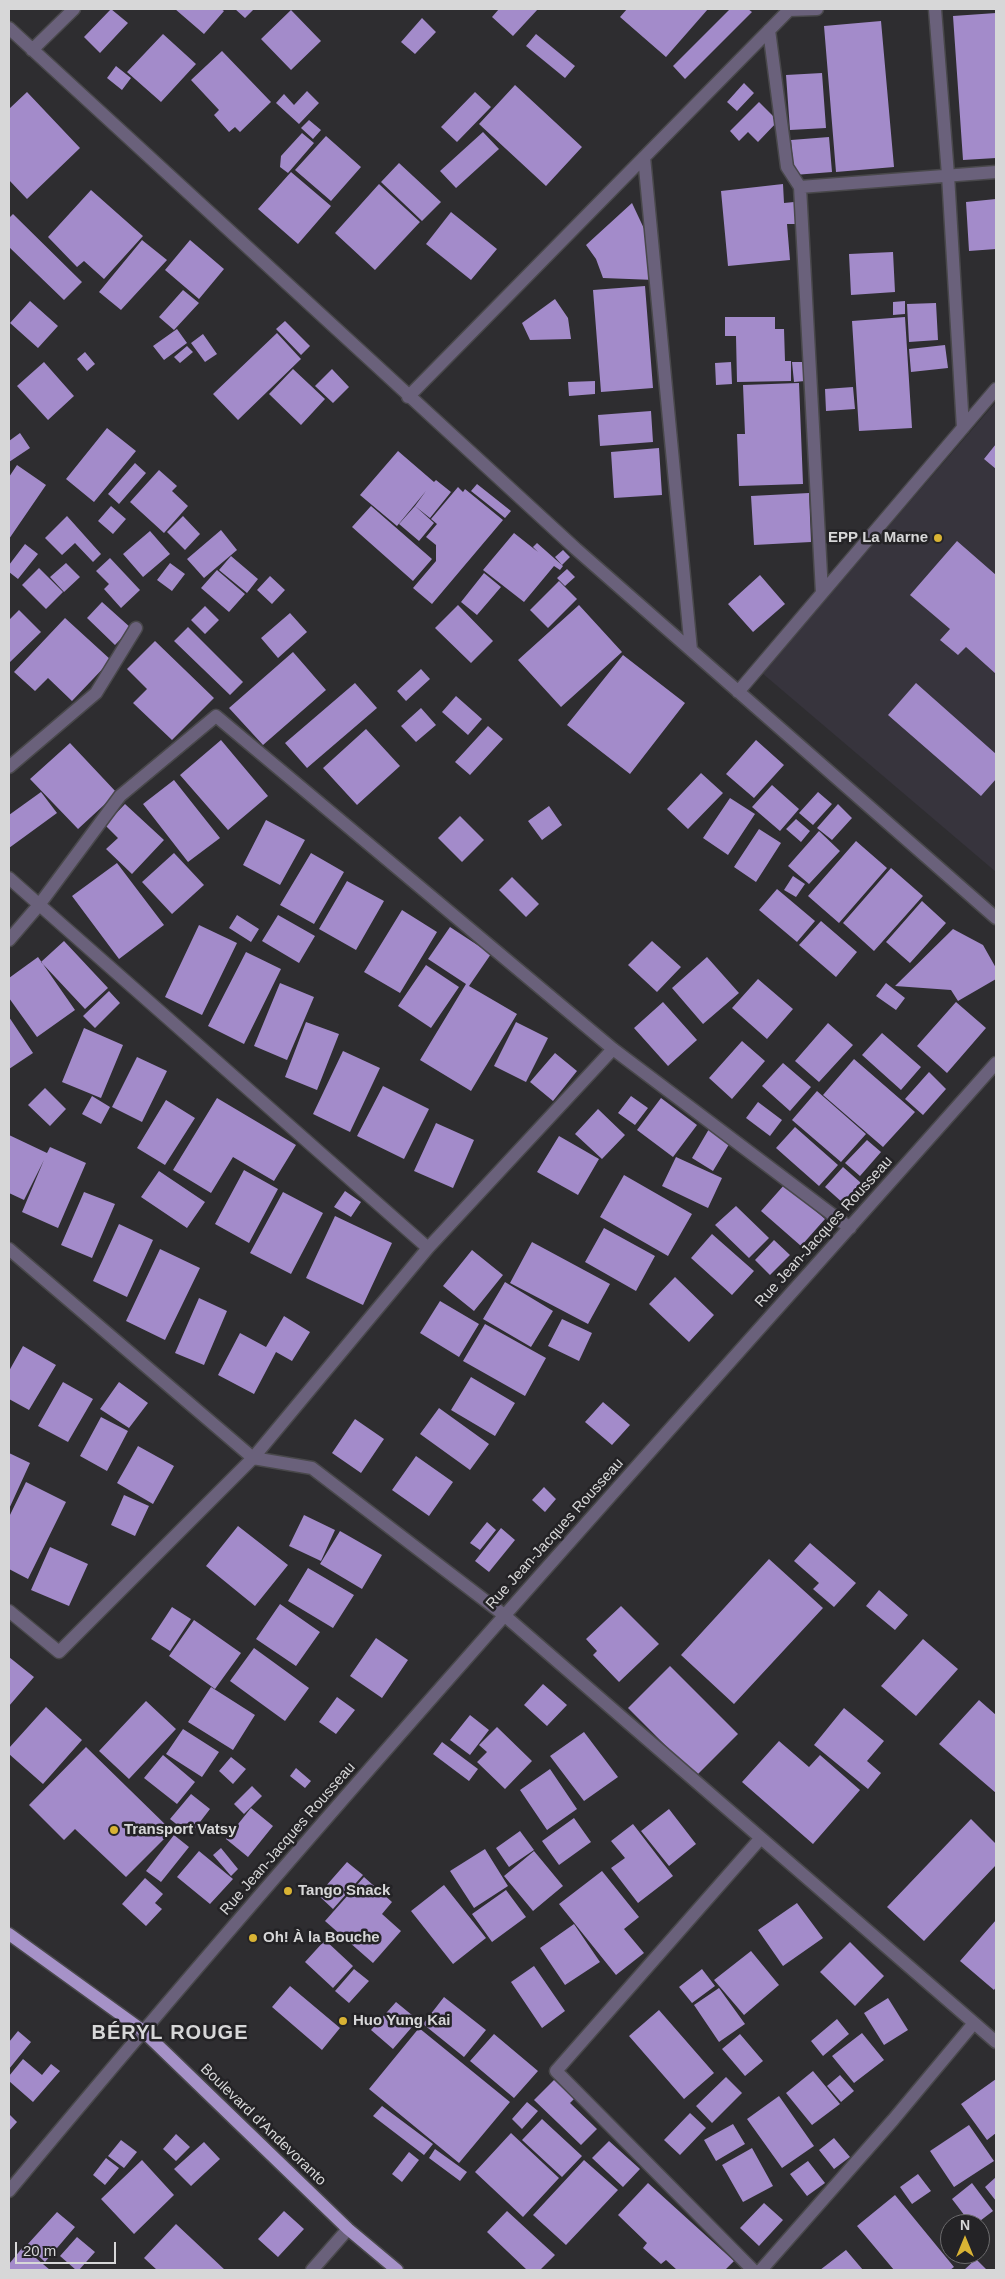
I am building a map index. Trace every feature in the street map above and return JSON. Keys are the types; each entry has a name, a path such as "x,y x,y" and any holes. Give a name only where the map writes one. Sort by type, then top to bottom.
{"main road":[{"name":"Boulevard d'Andevoranto","path":"9,1934 142,2030 348,2229 397,2270"}],"street":[{"path":"32,50 74,9"},
{"path":"408,396 789,9 817,9"},
{"path":"935,9 948,176 963,428"},
{"path":"9,28 576,549 996,918"},
{"path":"769,30 787,167 800,187 822,593"},
{"path":"644,157 691,650"},
{"path":"800,187 996,172"},
{"path":"738,692 996,389"},
{"path":"9,767 96,693 136,628"},
{"path":"9,940 39,905 120,796 216,716 613,1049 850,1228"},
{"path":"9,878 428,1248"},
{"path":"9,1611 59,1652 253,1458 428,1248 613,1049"},
{"name":"Rue Jean-Jacques Rousseau","path":"9,2191 142,2030 504,1615 996,1063"},
{"path":"9,1249 253,1458 312,1468 504,1615 996,2042"},
{"path":"753,2270 556,2072 760,1839"},
{"path":"761,2270 893,2120 974,2022"},
{"path":"312,2270 348,2229"}],"shaded area":[{"name":"EPP La Marne","path":"996,402 996,872 762,673"}],"building":[{"path":"111,9 128,23 100,53 84,37"},
{"path":"175,9 221,9 224,11 204,34"},
{"path":"235,9 254,9 245,18"},
{"path":"499,9 538,9 513,36 492,17"},
{"path":"627,9 708,9 666,57 620,17"},
{"path":"730,9 748,9 752,12 685,79 673,66"},
{"path":"291,10 321,41 291,70 261,39"},
{"path":"996,13 996,158 963,160 953,16"},
{"path":"422,18 436,32 415,54 401,42"},
{"path":"881,21 894,167 836,172 824,26"},
{"path":"163,34 196,64 161,102 127,72"},
{"path":"536,34 575,66 565,78 526,46"},
{"path":"222,51 271,102 240,132 235,127 229,132 214,115 219,110 191,80"},
{"path":"116,66 131,78 122,90 107,78"},
{"path":"822,73 826,128 790,130 786,75"},
{"path":"744,83 754,93 737,111 727,102"},
{"path":"515,85 582,147 546,186 479,124"},
{"path":"307,91 319,103 299,124 276,103 284,94 294,105"},
{"path":"27,92 80,148 27,199 9,180 9,109"},
{"path":"475,92 491,107 457,142 441,127"},
{"path":"759,102 778,121 758,142 748,132 739,141 730,131"},
{"path":"309,120 321,130 313,139 301,128"},
{"path":"483,132 499,149 456,188 440,171"},
{"path":"302,133 314,143 288,173 280,167 281,156"},
{"path":"326,136 361,167 331,201 295,170"},
{"path":"829,137 832,172 794,175 791,140"},
{"path":"399,163 441,202 422,221 381,182"},
{"path":"291,172 331,206 298,244 258,209"},
{"path":"379,184 420,222 375,270 335,233"},
{"path":"783,184 784,203 794,202 796,224 787,224 790,260 728,266 721,191"},
{"path":"91,190 143,236 104,279 84,261 77,267 48,237"},
{"path":"996,199 996,249 969,251 966,202"},
{"path":"632,203 647,235 655,280 603,278 596,259 586,245"},
{"path":"451,212 497,249 471,280 426,244"},
{"path":"13,214 82,282 64,300 9,247 9,218"},
{"path":"142,240 167,260 121,310 99,292"},
{"path":"190,240 224,269 199,299 165,270"},
{"path":"893,252 895,292 851,295 849,254"},
{"path":"645,286 653,388 601,392 593,290"},
{"path":"183,290 199,303 174,330 159,317"},
{"path":"555,299 568,318 571,339 530,340 522,323"},
{"path":"30,301 58,326 38,348 10,323"},
{"path":"905,301 905,314 893,315 893,302"},
{"path":"936,303 938,340 909,342 907,304"},
{"path":"725,317 775,317 775,329 784,329 785,361 791,361 791,381 737,382 736,336 725,336"},
{"path":"905,317 912,428 859,431 852,321"},
{"path":"285,321 310,346 301,355 276,329"},
{"path":"177,329 187,343 164,360 153,346"},
{"path":"277,333 301,359 238,420 213,394"},
{"path":"203,334 217,354 205,362 191,343"},
{"path":"945,345 948,368 911,372 909,349"},
{"path":"187,346 193,352 180,363 174,357"},
{"path":"85,352 95,364 87,371 77,359"},
{"path":"44,362 74,396 48,420 17,386"},
{"path":"731,362 732,384 716,385 715,363"},
{"path":"792,362 805,362 805,381 794,382"},
{"path":"293,369 325,399 301,425 269,394"},
{"path":"332,369 349,387 333,403 315,386"},
{"path":"595,381 595,394 569,396 568,382"},
{"path":"799,383 803,484 739,486 737,434 745,434 743,385"},
{"path":"853,387 855,409 826,411 825,389"},
{"path":"651,411 653,442 600,446 598,415"},
{"path":"107,428 136,451 94,502 66,479"},
{"path":"20,433 30,448 9,462 9,441"},
{"path":"996,444 996,469 984,459"},
{"path":"659,448 662,495 614,498 611,452"},
{"path":"398,451 434,482 436,480 451,492 430,518 415,506 426,491 397,526 360,495"},
{"path":"135,463 146,473 119,504 108,494"},
{"path":"17,465 46,485 9,539 9,477"},
{"path":"159,470 177,486 172,491 188,506 164,533 130,502"},
{"path":"477,484 511,511 505,518 471,491"},
{"path":"458,487 463,492 465,489 503,520 432,604 413,588 436,561 436,545 426,537 437,524 431,519"},
{"path":"809,493 811,542 754,545 751,496"},
{"path":"111,506 126,519 113,534 98,521"},
{"path":"371,506 432,559 413,581 352,527"},
{"path":"415,506 434,523 419,541 399,524"},
{"path":"67,516 101,554 93,562 75,543 62,555 45,538"},
{"path":"183,516 200,534 185,550 167,532"},
{"path":"221,530 237,550 204,578 187,559"},
{"path":"150,531 170,554 143,577 123,554"},
{"path":"514,533 538,552 533,547 537,543 563,566 560,570 554,566 524,602 483,570"},
{"path":"957,541 996,575 996,674 966,647 958,655 940,640 950,629 910,595"},
{"path":"25,544 38,554 18,579 9,572 9,565"},
{"path":"563,550 570,557 562,565 555,557"},
{"path":"231,556 258,579 247,593 219,570"},
{"path":"110,558 140,590 121,608 104,589 109,584 96,571"},
{"path":"66,563 80,577 64,592 50,577"},
{"path":"170,563 185,574 172,591 157,580"},
{"path":"39,568 63,592 46,609 22,585"},
{"path":"567,569 575,577 565,586 557,578"},
{"path":"217,570 245,594 229,612 201,588"},
{"path":"484,573 501,587 477,615 461,602"},
{"path":"760,575 785,604 753,632 728,604"},
{"path":"270,576 285,590 272,604 257,590"},
{"path":"559,581 577,599 548,628 530,610"},
{"path":"102,602 131,628 115,645 87,618"},
{"path":"458,605 493,641 471,663 435,628"},
{"path":"579,605 622,652 561,707 518,660"},
{"path":"205,606 219,620 205,634 191,620"},
{"path":"19,610 41,632 9,663 9,620"},
{"path":"290,613 307,632 278,658 261,638"},
{"path":"65,618 111,660 72,701 48,678 35,691 14,672"},
{"path":"188,627 243,682 230,695 174,641"},
{"path":"155,641 214,698 172,740 133,703 147,689 127,669"},
{"path":"293,652 326,690 263,745 229,708"},
{"path":"623,655 685,703 630,774 567,725"},
{"path":"421,669 430,679 406,701 397,691"},
{"path":"355,683 377,708 307,768 285,743"},
{"path":"916,683 996,754 996,779 981,796 888,715"},
{"path":"456,696 482,719 468,735 442,712"},
{"path":"421,708 436,725 416,742 401,726"},
{"path":"488,726 503,739 470,775 455,762"},
{"path":"366,729 400,766 357,805 323,768"},
{"path":"221,740 268,796 228,830 180,775"},
{"path":"756,740 784,765 754,798 726,774"},
{"path":"70,743 117,793 78,829 30,779"},
{"path":"701,773 723,793 688,829 667,809"},
{"path":"174,780 220,838 188,862 143,804"},
{"path":"772,785 799,809 780,831 752,807"},
{"path":"41,792 57,813 9,848 9,815"},
{"path":"818,792 832,804 813,825 799,813"},
{"path":"730,798 755,814 728,855 703,838"},
{"path":"125,804 164,840 132,874 106,849 118,838 105,825"},
{"path":"838,804 852,818 832,840 817,828"},
{"path":"549,806 562,825 542,840 528,821"},
{"path":"460,816 484,840 462,862 438,838"},
{"path":"796,819 810,831 801,842 786,829"},
{"path":"266,820 305,840 280,885 243,865"},
{"path":"759,829 781,843 756,882 734,867"},
{"path":"819,831 840,851 809,884 788,866"},
{"path":"856,841 887,868 839,923 808,896"},
{"path":"174,853 204,885 172,914 142,882"},
{"path":"311,853 344,872 314,924 280,905"},
{"path":"117,863 164,925 119,959 72,896"},
{"path":"891,868 923,896 874,951 843,923"},
{"path":"793,876 805,884 796,897 784,890"},
{"path":"512,877 539,904 526,917 499,890"},
{"path":"347,881 384,901 356,950 319,929"},
{"path":"777,889 815,921 797,942 759,910"},
{"path":"922,901 946,923 910,963 886,942"},
{"path":"402,910 437,932 400,993 364,972"},
{"path":"237,915 259,929 251,942 229,928"},
{"path":"278,915 315,936 299,963 262,941"},
{"path":"821,921 857,952 836,977 799,945"},
{"path":"199,925 237,943 202,1015 165,997"},
{"path":"450,927 491,954 469,986 517,1014 471,1091 420,1060 466,984 428,959"},
{"path":"953,929 983,945 996,968 996,979 958,1001 951,990 895,986"},
{"path":"64,941 108,988 85,1009 41,962"},
{"path":"652,941 681,967 657,992 628,965"},
{"path":"246,952 281,969 244,1044 208,1026"},
{"path":"38,957 75,1010 37,1037 9,998 9,978"},
{"path":"707,957 739,993 703,1024 672,988"},
{"path":"426,965 459,987 431,1028 398,1006"},
{"path":"758,979 793,1009 767,1039 732,1008"},
{"path":"280,983 314,997 287,1060 254,1046"},
{"path":"886,983 905,998 896,1010 876,996"},
{"path":"109,991 120,1003 95,1028 83,1016"},
{"path":"663,1002 697,1040 668,1066 634,1028"},
{"path":"956,1002 986,1028 947,1073 917,1046"},
{"path":"9,1017 33,1053 9,1069"},
{"path":"306,1022 339,1034 317,1090 285,1077"},
{"path":"516,1022 548,1038 526,1082 494,1066"},
{"path":"828,1023 853,1045 819,1082 795,1061"},
{"path":"84,1028 123,1045 101,1098 62,1082"},
{"path":"882,1033 921,1067 901,1090 862,1055"},
{"path":"742,1041 765,1061 732,1099 709,1078"},
{"path":"343,1051 380,1068 350,1132 313,1114"},
{"path":"555,1053 577,1071 553,1101 530,1082"},
{"path":"137,1057 167,1071 142,1122 112,1107"},
{"path":"854,1059 915,1112 883,1147 823,1095"},
{"path":"783,1063 811,1087 790,1111 762,1086"},
{"path":"929,1072 946,1089 923,1115 905,1099"},
{"path":"383,1086 429,1109 404,1159 357,1136"},
{"path":"45,1088 66,1109 50,1126 28,1105"},
{"path":"817,1091 866,1134 841,1162 792,1120"},
{"path":"92,1096 110,1107 101,1124 82,1114"},
{"path":"631,1096 648,1108 635,1125 618,1113"},
{"path":"217,1098 296,1145 274,1181 233,1157 211,1193 173,1170"},
{"path":"661,1098 697,1125 673,1157 637,1130"},
{"path":"166,1100 195,1118 165,1165 137,1148"},
{"path":"758,1102 782,1120 770,1136 746,1118"},
{"path":"598,1109 625,1135 602,1159 575,1134"},
{"path":"436,1123 474,1140 453,1188 414,1171"},
{"path":"795,1127 838,1165 819,1186 776,1148"},
{"path":"709,1129 731,1141 713,1171 692,1158"},
{"path":"9,1135 47,1153 50,1147 86,1163 58,1228 22,1212 44,1160 24,1200 9,1193"},
{"path":"559,1136 599,1159 578,1195 537,1172"},
{"path":"867,1140 881,1152 860,1176 845,1163"},
{"path":"676,1157 722,1178 708,1208 662,1186"},
{"path":"843,1167 861,1183 843,1203 825,1187"},
{"path":"244,1170 278,1189 249,1243 215,1224"},
{"path":"159,1171 205,1202 187,1228 141,1197"},
{"path":"624,1175 692,1214 668,1256 600,1217"},
{"path":"785,1184 825,1219 801,1246 761,1211"},
{"path":"345,1191 361,1202 351,1217 334,1207"},
{"path":"84,1192 115,1204 92,1258 61,1245"},
{"path":"283,1192 323,1213 291,1274 250,1253"},
{"path":"736,1206 769,1238 749,1258 715,1225"},
{"path":"335,1216 392,1243 363,1305 306,1278"},
{"path":"119,1224 153,1240 127,1297 93,1281"},
{"path":"604,1228 655,1256 636,1291 585,1262"},
{"path":"712,1234 754,1271 732,1295 691,1258"},
{"path":"774,1240 790,1255 770,1275 755,1260"},
{"path":"532,1242 610,1284 588,1324 510,1283"},
{"path":"160,1249 200,1268 165,1340 126,1321"},
{"path":"472,1250 503,1275 474,1311 443,1286"},
{"path":"675,1277 714,1315 689,1342 649,1304"},
{"path":"505,1282 553,1311 531,1347 483,1319"},
{"path":"199,1298 227,1311 204,1365 175,1353"},
{"path":"440,1301 479,1324 459,1357 420,1333"},
{"path":"284,1316 310,1332 292,1361 276,1352 254,1394 218,1375 240,1333 266,1347"},
{"path":"562,1319 592,1333 579,1361 548,1346"},
{"path":"485,1324 546,1358 525,1396 463,1361"},
{"path":"23,1346 56,1365 29,1410 9,1399 9,1371"},
{"path":"471,1377 515,1403 495,1436 451,1410"},
{"path":"63,1382 93,1399 68,1442 38,1426"},
{"path":"119,1382 148,1403 129,1428 100,1409"},
{"path":"603,1402 630,1425 612,1445 585,1422"},
{"path":"439,1408 489,1444 470,1470 420,1434"},
{"path":"101,1417 128,1431 107,1471 80,1456"},
{"path":"355,1419 384,1439 361,1473 332,1453"},
{"path":"138,1446 174,1466 153,1504 117,1483"},
{"path":"9,1453 30,1463 9,1509"},
{"path":"416,1456 453,1482 429,1516 392,1490"},
{"path":"26,1482 66,1502 28,1579 9,1569 9,1517"},
{"path":"544,1487 556,1499 545,1512 532,1500"},
{"path":"124,1495 149,1506 135,1536 111,1525"},
{"path":"304,1515 335,1530 321,1561 289,1546"},
{"path":"487,1522 496,1530 480,1550 470,1543"},
{"path":"238,1526 288,1565 255,1606 206,1566"},
{"path":"501,1528 515,1540 489,1572 475,1561"},
{"path":"340,1531 382,1555 362,1589 320,1564"},
{"path":"810,1543 856,1583 834,1607 813,1589 819,1583 794,1561"},
{"path":"50,1547 88,1564 69,1606 31,1590"},
{"path":"769,1559 823,1608 734,1704 681,1655"},
{"path":"308,1568 354,1595 333,1628 288,1601"},
{"path":"879,1590 908,1615 895,1630 866,1606"},
{"path":"280,1604 320,1632 296,1666 256,1639"},
{"path":"621,1606 659,1644 619,1682 593,1655 597,1651 586,1639"},
{"path":"172,1607 191,1619 170,1651 151,1639"},
{"path":"194,1620 241,1653 215,1689 169,1656"},
{"path":"376,1638 408,1660 382,1698 350,1676"},
{"path":"923,1639 958,1669 916,1716 881,1686"},
{"path":"254,1648 309,1688 285,1721 230,1681"},
{"path":"9,1657 34,1677 9,1706"},
{"path":"670,1666 738,1734 696,1776 628,1708"},
{"path":"543,1684 567,1705 547,1726 524,1705"},
{"path":"211,1687 255,1715 233,1750 188,1722"},
{"path":"337,1697 355,1710 336,1734 319,1722"},
{"path":"979,1700 996,1715 996,1793 939,1744"},
{"path":"146,1701 176,1729 129,1779 99,1751"},
{"path":"46,1707 82,1740 43,1784 9,1754 9,1748"},
{"path":"844,1708 884,1741 867,1761 881,1773 868,1789 814,1745"},
{"path":"470,1715 489,1730 470,1755 450,1740"},
{"path":"497,1727 532,1761 505,1789 477,1762 487,1752 479,1745"},
{"path":"183,1729 219,1752 202,1777 166,1754"},
{"path":"584,1732 618,1777 584,1801 550,1756"},
{"path":"779,1741 809,1767 820,1755 860,1790 813,1844 742,1782"},
{"path":"442,1742 478,1769 469,1781 433,1754"},
{"path":"86,1747 172,1831 126,1877 75,1829 64,1840 29,1805"},
{"path":"163,1755 195,1782 177,1804 144,1778"},
{"path":"231,1757 246,1769 233,1784 219,1771"},
{"path":"296,1768 311,1781 305,1788 290,1776"},
{"path":"550,1769 577,1809 547,1830 520,1790"},
{"path":"252,1786 262,1796 244,1814 234,1804"},
{"path":"191,1794 210,1809 190,1835 170,1819"},
{"path":"251,1808 273,1826 248,1857 226,1839"},
{"path":"669,1809 696,1844 669,1866 641,1831"},
{"path":"574,1818 591,1842 559,1865 542,1841"},
{"path":"971,1819 996,1844 996,1865 924,1941 887,1907"},
{"path":"633,1824 673,1876 638,1903 611,1868 625,1858 611,1841"},
{"path":"520,1831 534,1850 509,1867 496,1848"},
{"path":"174,1835 189,1847 161,1882 146,1871"},
{"path":"221,1848 238,1869 231,1876 213,1855"},
{"path":"485,1849 508,1886 474,1908 450,1871"},
{"path":"199,1851 233,1879 210,1904 177,1877"},
{"path":"534,1851 563,1886 533,1911 504,1876"},
{"path":"347,1862 363,1875 333,1909 318,1895"},
{"path":"602,1871 639,1917 624,1929 644,1953 616,1975 559,1904"},
{"path":"364,1877 392,1902 382,1914 401,1931 373,1963 325,1921"},
{"path":"145,1878 163,1894 155,1903 162,1909 146,1926 122,1904"},
{"path":"444,1885 486,1938 453,1964 411,1911"},
{"path":"506,1890 526,1917 492,1942 472,1914"},
{"path":"797,1903 823,1938 783,1966 758,1930"},
{"path":"996,1920 996,1987 994,1990 960,1961"},
{"path":"574,1924 600,1962 565,1985 540,1948"},
{"path":"325,1940 353,1966 333,1988 305,1962"},
{"path":"850,1942 884,1976 855,2006 820,1972"},
{"path":"751,1951 779,1985 744,2015 714,1980"},
{"path":"534,1966 565,2011 542,2028 511,1982"},
{"path":"354,1969 369,1981 349,2003 335,1991"},
{"path":"702,1969 715,1986 692,2003 679,1987"},
{"path":"290,1986 340,2028 322,2050 272,2007"},
{"path":"719,1988 745,2024 719,2042 694,2005"},
{"path":"444,1997 486,2030 464,2057 423,2024"},
{"path":"888,1998 908,2030 884,2045 864,2013"},
{"path":"396,2002 418,2020 393,2049 371,2030"},
{"path":"659,2010 714,2073 684,2099 629,2036"},
{"path":"837,2019 849,2034 823,2056 811,2041"},
{"path":"419,2028 510,2102 459,2163 369,2089"},
{"path":"18,2031 31,2042 9,2069 9,2042"},
{"path":"862,2033 884,2060 854,2083 832,2056"},
{"path":"494,2034 538,2071 514,2098 470,2061"},
{"path":"740,2034 763,2061 745,2076 722,2049"},
{"path":"23,2059 42,2075 51,2064 60,2071 33,2102 9,2081 9,2076"},
{"path":"813,2071 840,2104 812,2125 786,2093"},
{"path":"840,2075 854,2091 841,2102 827,2086"},
{"path":"726,2077 742,2093 712,2123 696,2106"},
{"path":"996,2079 996,2133 987,2140 961,2104"},
{"path":"554,2080 574,2099 570,2103 597,2129 581,2145 534,2100"},
{"path":"779,2096 814,2146 782,2168 747,2119"},
{"path":"527,2102 538,2111 522,2129 512,2119"},
{"path":"382,2106 433,2144 424,2155 373,2116"},
{"path":"690,2113 706,2128 680,2155 664,2140"},
{"path":"9,2114 17,2122 9,2131"},
{"path":"542,2119 582,2156 562,2177 522,2140"},
{"path":"733,2124 745,2144 716,2161 704,2140"},
{"path":"969,2125 994,2161 954,2187 930,2151"},
{"path":"511,2133 559,2178 523,2217 475,2172"},
{"path":"176,2134 190,2147 176,2161 163,2149"},
{"path":"834,2138 850,2157 834,2169 819,2150"},
{"path":"121,2140 137,2152 124,2168 108,2156"},
{"path":"609,2141 640,2169 623,2187 592,2158"},
{"path":"204,2142 220,2159 191,2186 174,2169"},
{"path":"752,2148 773,2186 743,2202 722,2165"},
{"path":"435,2149 467,2172 460,2181 429,2158"},
{"path":"409,2152 419,2160 402,2182 392,2174"},
{"path":"106,2158 119,2168 105,2185 93,2175"},
{"path":"142,2160 174,2195 134,2234 101,2199"},
{"path":"584,2160 618,2190 566,2245 533,2215"},
{"path":"808,2161 825,2183 807,2196 790,2174"},
{"path":"918,2174 931,2191 912,2204 900,2187"},
{"path":"996,2177 996,2201 985,2187"},
{"path":"648,2183 734,2261 725,2270 677,2270 666,2260 661,2264 643,2248 647,2243 618,2215"},
{"path":"972,2183 993,2211 989,2214 963,2214 952,2199"},
{"path":"895,2195 940,2250 940,2264 952,2264 954,2267 950,2270 894,2270 857,2226"},
{"path":"764,2203 783,2220 759,2246 740,2228"},
{"path":"284,2211 304,2229 278,2257 258,2239"},
{"path":"507,2211 555,2255 540,2270 527,2270 487,2232"},
{"path":"57,2212 75,2227 45,2262 27,2245"},
{"path":"176,2224 225,2270 157,2270 144,2258"},
{"path":"77,2237 95,2252 79,2270 76,2270 60,2256"},
{"path":"23,2247 50,2270 9,2270 9,2264"},
{"path":"846,2250 863,2270 820,2270"},
{"path":"971,2264 981,2264 987,2270 964,2270"}],"place":[{"name":"EPP La Marne","path":"938,538"},
{"name":"Transport Vatsy","path":"114,1830"},
{"name":"Tango Snack","path":"288,1891"},
{"name":"Oh! À la Bouche","path":"253,1938"},
{"name":"Huo Yung Kai","path":"343,2021"}],"district":[{"name":"BÉRYL ROUGE","path":"170,2033"}]}
